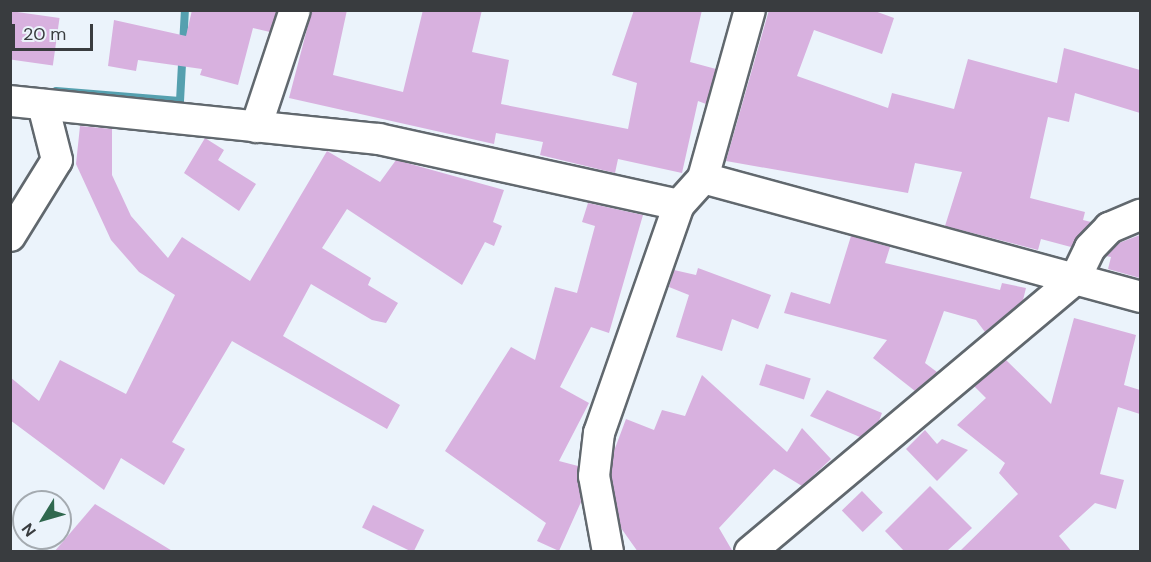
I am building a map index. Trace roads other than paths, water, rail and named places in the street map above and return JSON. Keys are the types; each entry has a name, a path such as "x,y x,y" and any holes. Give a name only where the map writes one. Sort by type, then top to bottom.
{"street":[{"path":"256,127 295,10"},
{"path":"608,552 594,476 599,433 679,205 704,178 750,10"},
{"path":"10,101 379,139 679,205"},
{"path":"10,236 57,160 43,105"},
{"path":"704,178 1140,297"},
{"path":"750,552 1075,279 1090,248 1109,228 1140,215"}],"waterway":[{"path":"56,91 180,101 185,10"}]}
